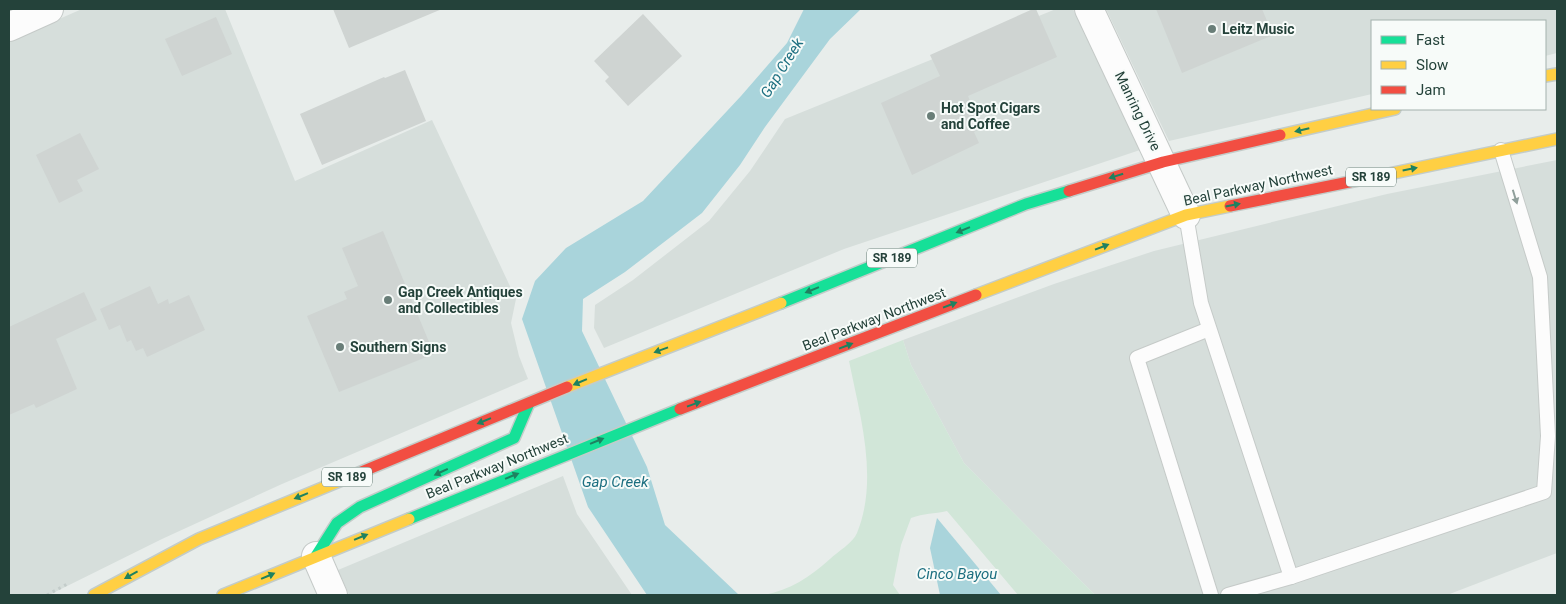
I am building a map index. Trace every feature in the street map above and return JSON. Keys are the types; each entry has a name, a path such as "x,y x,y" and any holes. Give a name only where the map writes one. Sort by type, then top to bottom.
{"main road":[{"name":"SR 189","path":"94,595 199,539 625,363 710,331 1026,204 1163,162 1391,110"},
{"name":"Beal Parkway Northwest","path":"223,595 551,459 1186,215 1557,139"},
{"path":"316,556 337,522 360,507 514,438 529,403"}],"street":[{"path":"9,27 48,9"},
{"name":"Manring Drive","path":"1089,9 1163,162 1186,215"},
{"path":"316,556 333,595"}],"lane":[{"path":"1228,595 1291,577 1544,492 1548,436 1540,277 1501,150"},
{"path":"1186,215 1201,303 1291,577"},
{"path":"1209,330 1138,358 1210,595"}],"shaded area":[{"path":"82,9 225,9 295,181 432,120 516,299 511,323 519,356 528,379 282,484 162,539 49,595 9,595 9,41"},
{"path":"1056,9 1073,9 1140,150 844,249 604,348 594,328 595,305 633,280 709,221 750,171 785,119"},
{"path":"1106,9 1557,9 1557,53 1546,56 1546,20 1371,20 1371,94 1169,141"},
{"path":"1557,160 1557,553 1447,595 1095,595 964,463 911,365 903,340 1054,284 1154,251 1387,194"},
{"path":"563,476 577,514 632,595 349,595 338,570"}],"green space":[{"path":"903,340 911,365 964,463 1095,595 1018,595 947,511 911,518 901,545 893,585 900,595 764,595 782,590 807,577 849,544 855,537 867,491 867,469 862,425 849,361"}],"water":[{"name":"Gap Creek","path":"804,9 861,9 830,39 765,127 740,165 702,213 625,272 583,299 582,331 647,467 665,525 739,595 647,595 588,507 522,319 535,281 566,248 643,201 741,96 787,43"},
{"name":"Cinco Bayou","path":"937,518 1001,595 940,595 930,548"}],"building":[{"path":"333,9 442,9 349,48"},
{"path":"1036,9 1057,57 968,96 981,128 974,132 979,143 912,175 881,103 940,76 930,55"},
{"path":"1156,9 1262,9 1273,35 1182,73"},
{"path":"643,14 682,56 628,106 605,81 609,77 594,61"},
{"path":"216,17 232,54 182,76 165,39"},
{"path":"405,70 426,121 322,165 300,114 384,77"},
{"path":"80,133 99,169 77,180 83,191 59,203 36,155"},
{"path":"383,231 434,354 339,392 307,316 347,299 344,292 358,286 342,248"},
{"path":"150,286 158,304 168,299 169,304 189,295 205,330 147,357 143,348 136,351 131,340 127,342 120,325 109,330 100,309"},
{"path":"84,292 97,320 56,339 77,389 36,408 34,404 9,415 9,327"}],"traffic: fast":[{"path":"781,303 1026,204 1069,191"},
{"path":"316,556 337,523 360,507 514,438 529,403"},
{"path":"409,519 680,409"}],"traffic: slow":[{"path":"1546,76 1557,74"},
{"path":"1280,135 1391,110"},
{"path":"1384,175 1557,139"},
{"path":"976,295 1186,215 1230,206"},
{"path":"567,387 781,303"},
{"path":"94,595 199,539 354,475"},
{"path":"223,595 409,519"}],"traffic: jam":[{"path":"1069,191 1163,162 1280,135"},
{"path":"1230,206 1384,175"},
{"path":"680,409 976,295"},
{"path":"354,475 567,387"}],"place":[{"name":"Leitz Music","path":"1212,29"},
{"name":"Hot Spot Cigars and Coffee","path":"931,116"},
{"name":"Gap Creek Antiques and Collectibles","path":"388,300"},
{"name":"Southern Signs","path":"340,347"}]}
